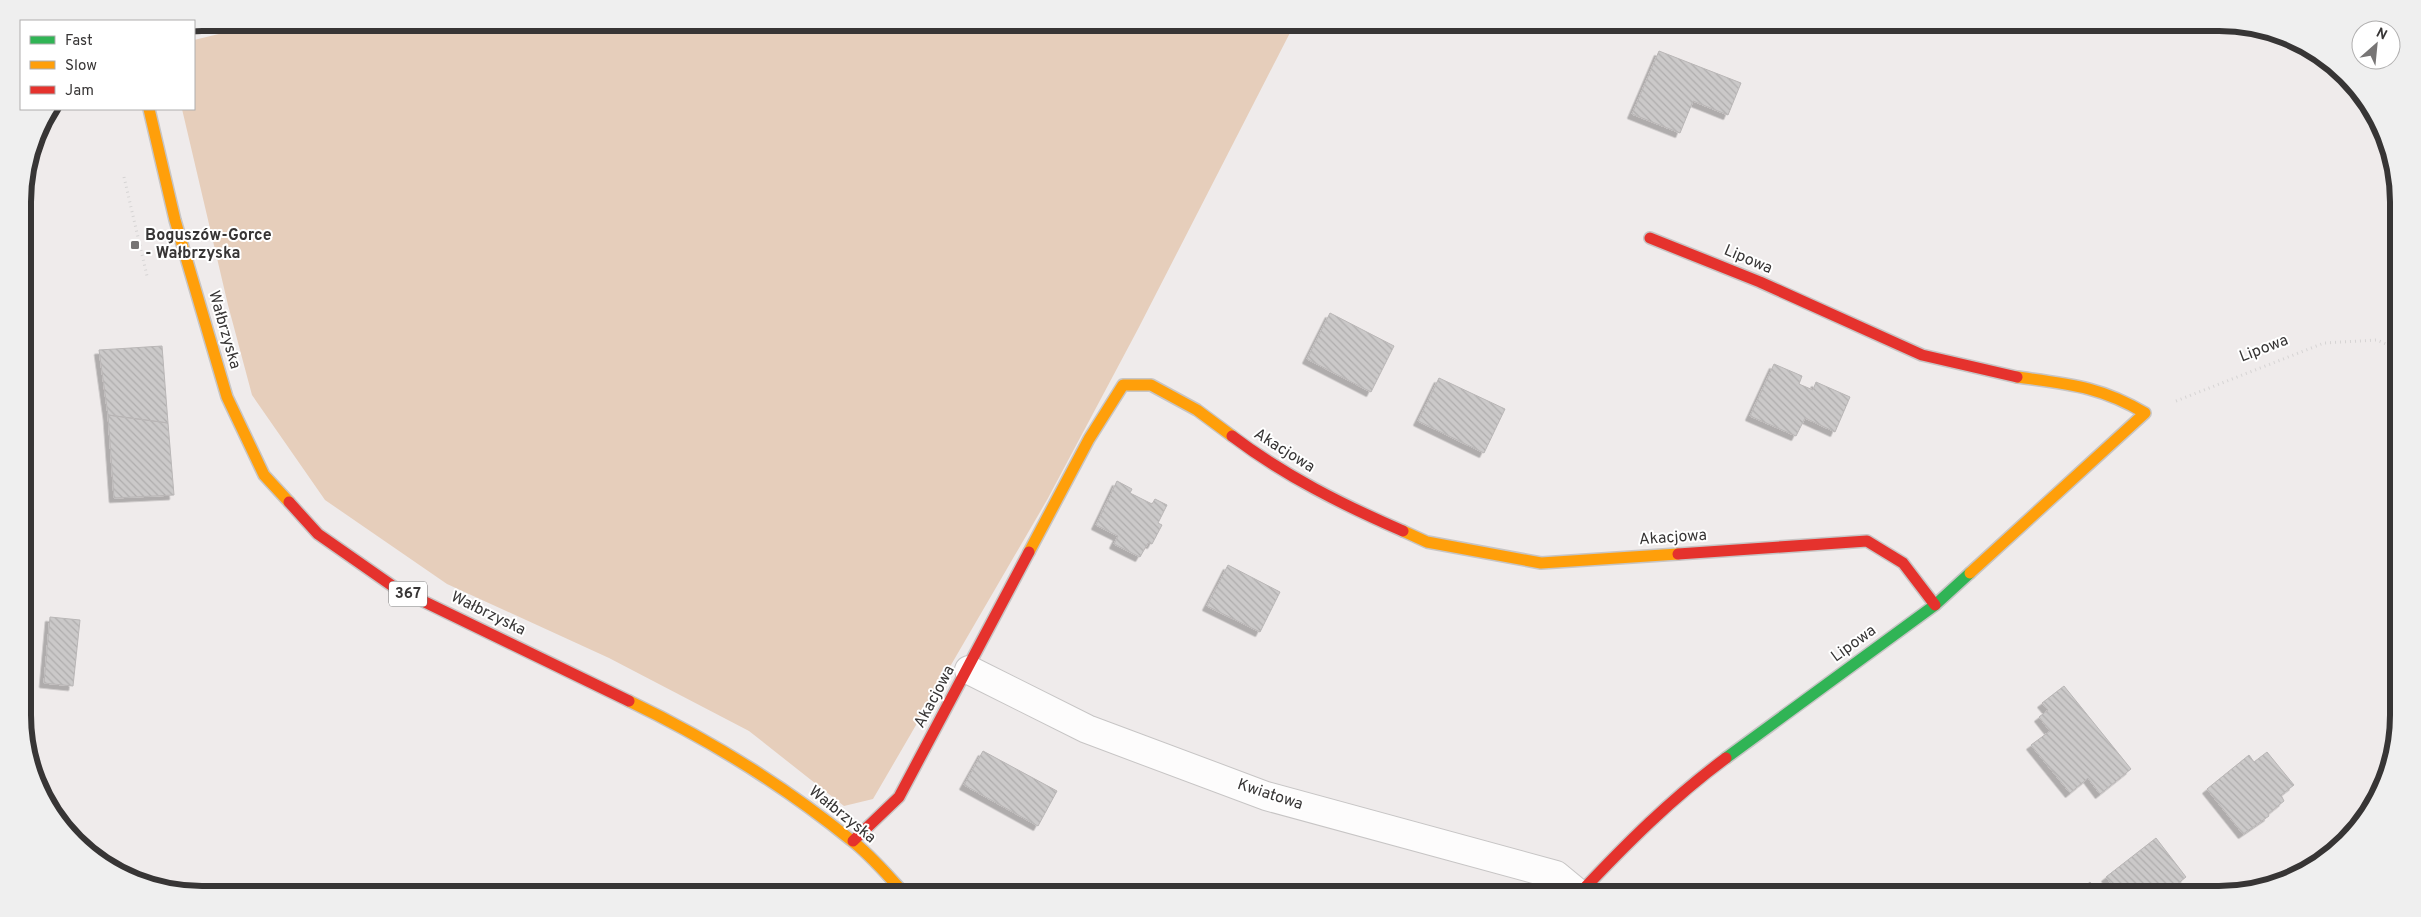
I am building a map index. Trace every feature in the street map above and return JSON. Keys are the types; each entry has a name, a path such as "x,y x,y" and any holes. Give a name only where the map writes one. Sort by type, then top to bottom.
{"street":[{"name":"Wałbrzyska","path":"149,110 175,220 227,397 264,475 318,534 394,587 663,717 768,777 853,841 897,886"},
{"name":"Lipowa","path":"1587,885 1630,839 1697,779 1935,605 2145,413 2120,398 2086,387 2007,376 1922,355 1760,282 1650,238"},
{"name":"Akacjowa","path":"853,841 900,797 969,670 1089,439 1123,385 1151,385 1197,410 1268,463 1341,504 1428,542 1541,563 1867,541 1903,562 1935,605"},
{"name":"Kwiatowa","path":"969,670 1086,730 1266,796 1556,874 1569,885"}],"path":[{"path":"124,177 147,276"},
{"name":"Lipowa","path":"2145,413 2324,343 2378,340 2390,346"}],"shaded area":[{"path":"231,31 1291,31 1138,329 1047,500 873,799 844,806 749,731 609,658 447,584 325,500 252,395 228,305 182,110 195,110 195,40"}],"building":[{"path":"1659,51 1741,83 1728,115 1693,101 1680,133 1632,114"},
{"path":"1330,313 1394,346 1371,392 1307,359"},
{"path":"162,346 168,423 108,415 99,350"},
{"path":"1774,364 1802,376 1799,384 1813,390 1816,382 1850,397 1835,432 1805,418 1796,436 1750,416"},
{"path":"1439,378 1505,409 1484,453 1418,421"},
{"path":"108,415 168,423 174,495 114,498"},
{"path":"1117,481 1132,489 1130,493 1152,504 1155,499 1167,505 1158,523 1162,525 1152,544 1148,543 1140,557 1114,544 1118,536 1096,525"},
{"path":"1228,565 1280,592 1260,632 1207,606"},
{"path":"50,617 80,620 73,686 44,683"},
{"path":"2064,686 2131,769 2100,794 2088,778 2070,793 2031,745 2050,731 2039,717 2048,710 2042,703"},
{"path":"983,751 1057,791 1038,826 964,785"},
{"path":"2267,752 2294,785 2281,795 2284,801 2268,814 2269,816 2243,834 2207,789 2249,755 2254,762"},
{"path":"2156,838 2186,877 2176,885 2112,885 2106,877"}],"traffic: fast":[{"path":"1726,758 1935,605 1970,573"}],"traffic: slow":[{"path":"149,110 175,220 227,397 264,475 289,502"},
{"path":"1970,573 2145,413 2129,404 2098,392 2068,384 2017,377"},
{"path":"1029,552 1089,439 1123,385 1151,385 1197,410 1232,436"},
{"path":"1403,531 1427,542 1541,563 1678,554"},
{"path":"629,701 716,747 799,800 858,846 897,886"}],"traffic: jam":[{"path":"1650,238 1760,282 1922,355 2017,377"},
{"path":"1232,436 1273,464 1315,489 1403,531"},
{"path":"289,502 318,534 394,587 629,701"},
{"path":"1678,554 1867,541 1903,563 1935,605"},
{"path":"853,841 899,797 1029,552"},
{"path":"1587,885 1687,789 1726,758"}],"place":[{"name":"Boguszów-Gorce - Wałbrzyska","path":"135,245"}]}
